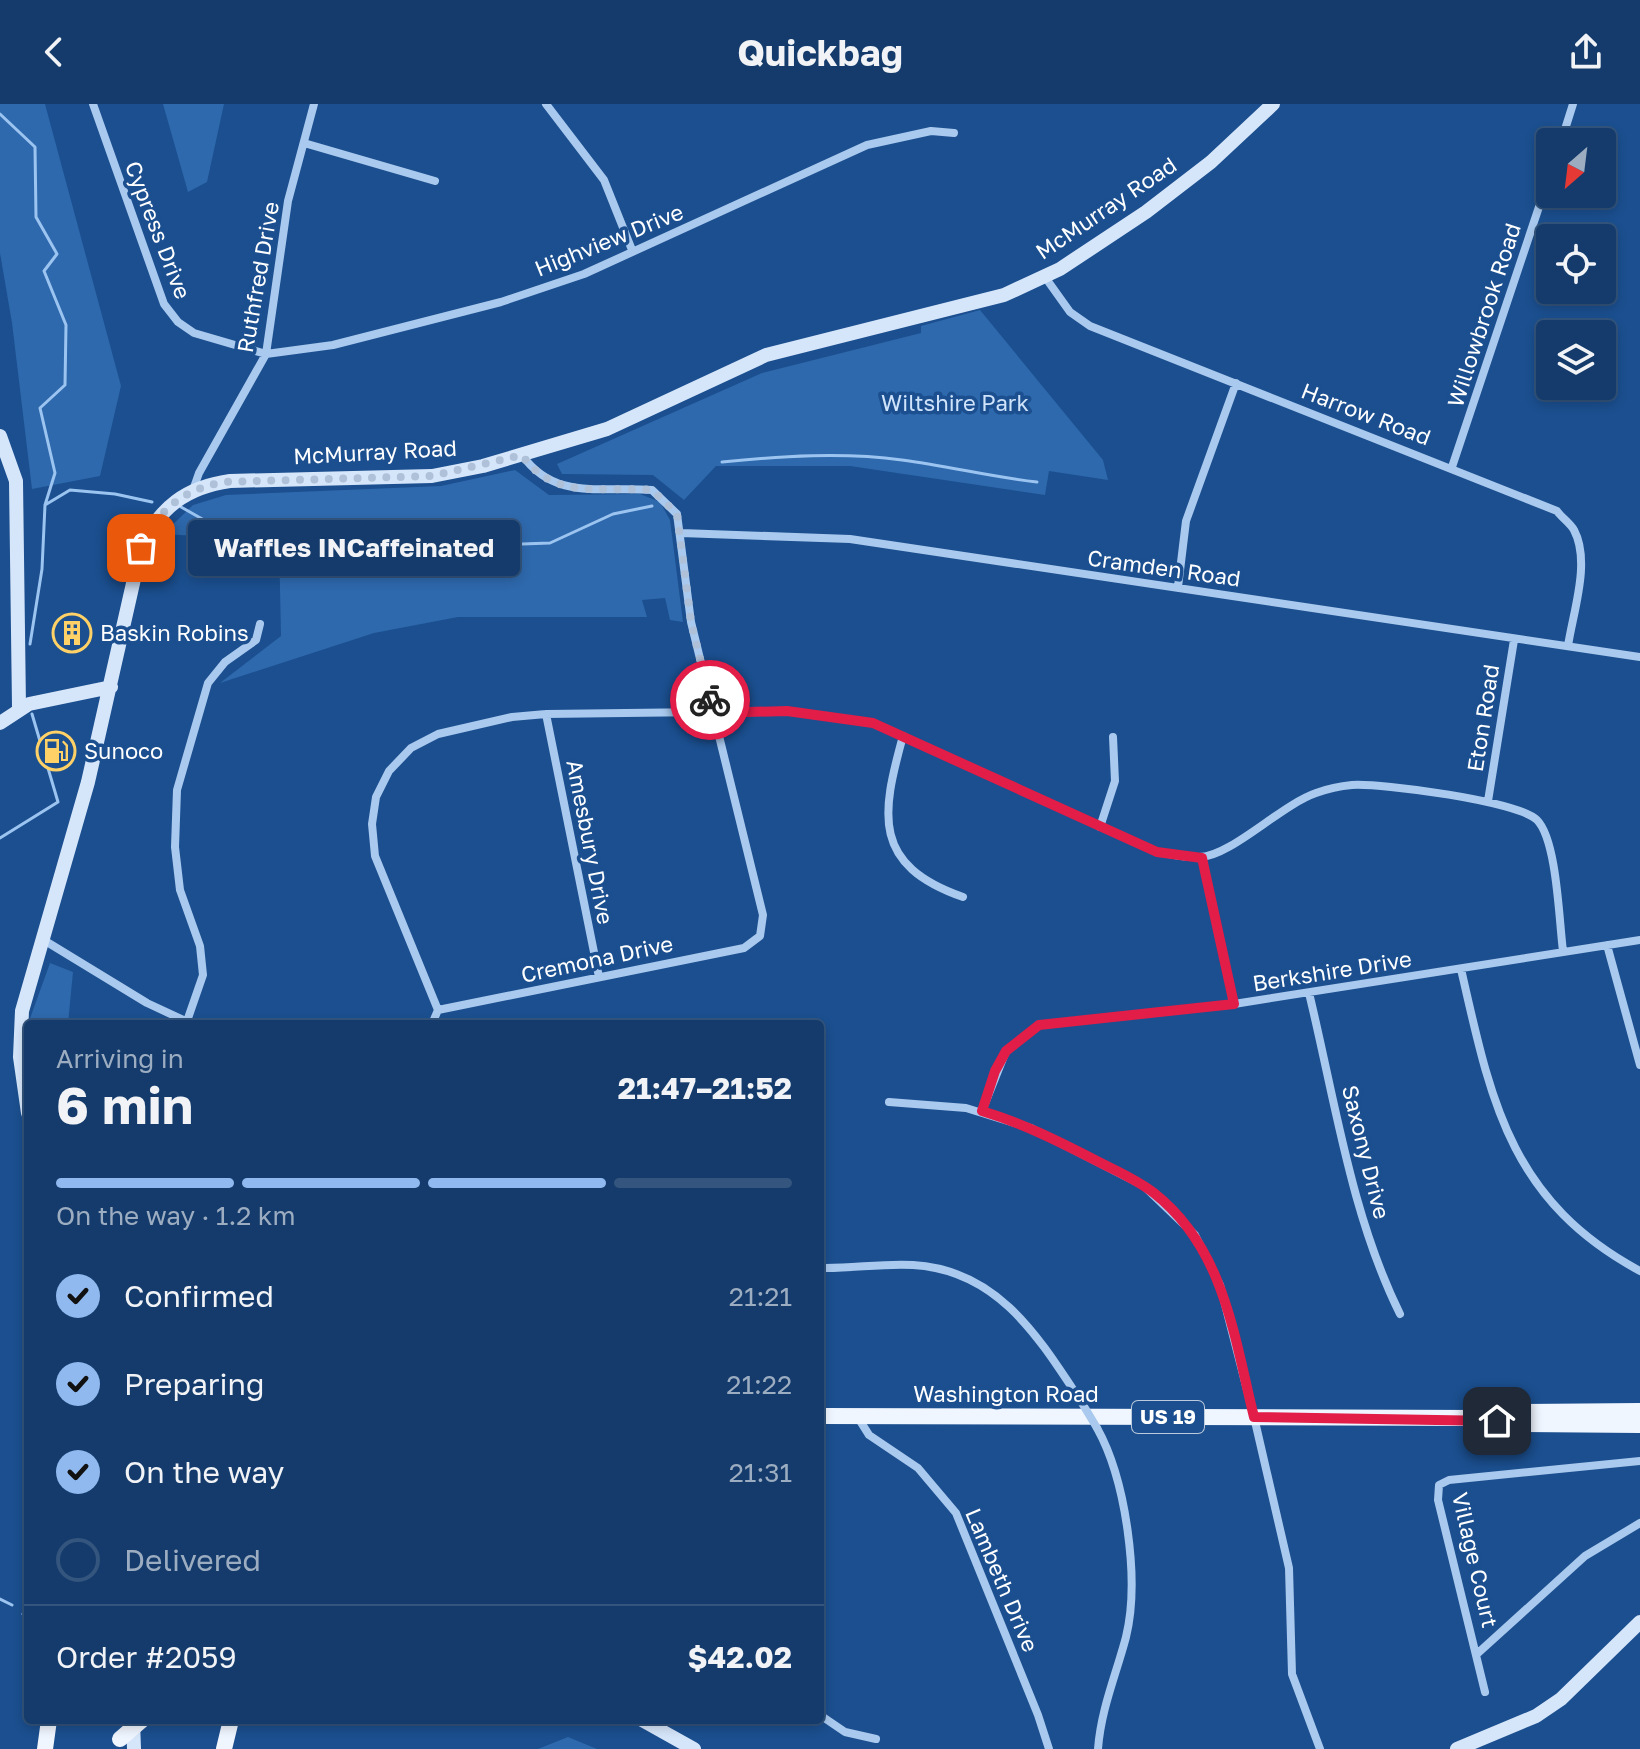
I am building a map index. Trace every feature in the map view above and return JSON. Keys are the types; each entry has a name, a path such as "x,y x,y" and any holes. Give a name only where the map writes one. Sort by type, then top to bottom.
{"main road":[{"name":"McMurray Road","path":"24,1085 20,1027 88,782 141,548 158,518 175,500 193,490 230,481 432,476 522,455 607,429 766,355 981,303 1045,277 1173,192 1244,133 1273,104"},
{"path":"0,436 16,481 19,707"},
{"path":"0,723 19,707 111,687"},
{"name":"Washington Road","path":"1479,1418 1517,1412 1640,1411"},
{"name":"Washington Road","path":"824,1416 1479,1418 1515,1424 1640,1425"},
{"path":"1457,1749 1536,1716 1561,1699 1640,1622"},
{"path":"121,1746 130,1724"},
{"path":"121,1746 139,1724"},
{"path":"224,1749 230,1724"},
{"path":"649,1724 694,1749"}],"street":[{"name":"Cypress Drive","path":"93,104 164,304 178,322 194,333 266,354"},
{"name":"Ruthfred Drive","path":"193,490 199,473 266,354 288,201 314,104"},
{"path":"546,104 604,180 632,250"},
{"path":"1565,128 1573,104"},
{"name":"Highview Drive","path":"266,354 333,345 501,302 584,274 867,145 931,131 954,133"},
{"path":"304,143 435,181"},
{"name":"Willowbrook Road","path":"1452,467 1539,208"},
{"name":"Harrow Road","path":"1045,277 1070,312 1090,326 1557,511 1573,527 1580,565 1568,646"},
{"path":"1178,587 1186,521 1236,383"},
{"path":"522,455 534,472 553,485 652,490 670,504 681,533 691,622 713,713"},
{"name":"Cramden Road","path":"681,533 850,539 1640,657"},
{"path":"189,1020 203,975 200,946 180,890 175,847 177,790 208,683 225,662 256,640 260,624"},
{"name":"Eton Road","path":"1488,801 1514,640"},
{"name":"Cremona Drive","path":"438,1010 744,948 760,936 763,915 713,713"},
{"path":"434,1020 438,1010 375,856 372,824 376,797 389,771 411,748 438,734 546,714 830,714 873,723 1157,852 1202,858 1235,842 1289,804 1330,789 1354,785 1488,801 1520,810 1538,821 1548,843 1563,951"},
{"name":"Amesbury Drive","path":"546,714 599,977"},
{"path":"903,736 887,794 888,824 901,856 915,876 963,897"},
{"path":"1100,827 1115,781 1113,737"},
{"path":"1202,858 1234,1004"},
{"path":"42,939 147,1003 182,1020"},
{"name":"Berkshire Drive","path":"982,1111 995,1071 1006,1051 1039,1025 1234,1004 1640,940"},
{"path":"1607,945 1640,1065"},
{"path":"1461,969 1483,1066 1503,1129 1527,1173 1586,1237 1640,1271"},
{"name":"Saxony Drive","path":"1309,993 1368,1237 1377,1267 1400,1314"},
{"path":"889,1102 982,1111 1031,1128 1134,1180 1187,1224 1202,1245 1220,1285 1254,1417 1289,1568 1290,1664 1320,1749"},
{"path":"824,1268 917,1265 967,1277 997,1294 1019,1314 1097,1428 1108,1450 1119,1490 1132,1599 1125,1638 1101,1718 1098,1749"},
{"name":"Lambeth Drive","path":"856,1415 869,1435 918,1468 956,1513 1034,1703 1049,1749"},
{"name":"Village Court","path":"1485,1692 1478,1653 1438,1500 1439,1485 1449,1480 1640,1461"},
{"name":"Village Court","path":"1478,1653 1585,1556 1640,1523"},
{"path":"824,1718 845,1732 876,1739"}],"green space":[{"path":"0,104 45,104 121,386 100,476 32,489 12,323 0,253"},
{"path":"163,104 224,104 207,182 188,192"},
{"name":"Wiltshire Park","path":"980,310 1103,460 1108,480 1049,471 1045,495 850,466 716,466 684,500 653,475 562,474 557,464 762,373 921,333 921,326"},
{"path":"515,470 549,495 640,494 660,502 670,520 683,622 670,620 665,598 642,600 647,617 458,617 374,633 220,683 281,636 279,541 163,534 193,505 226,495 441,486"},
{"path":"50,963 73,972 68,1020 29,1020"},
{"path":"568,1737 597,1749 538,1749"}],"waterway":[{"path":"0,114 35,147 36,217 57,254 44,271 66,325 65,385 40,408 55,473 45,505 42,569 30,644"},
{"path":"722,462 857,456 919,462 1037,482"},
{"path":"45,505 70,490 115,494 152,502"},
{"path":"181,507 234,537 298,529 370,538 400,528 427,526 462,546 550,543 613,514 652,506"},
{"path":"0,838 58,802 32,714"},
{"path":"0,1599 12,1605"}],"way so far":[{"path":"141,548 158,518 175,500 203,486 223,482 432,476 522,455 534,472 553,485 652,490 670,504 677,514 681,533 691,622 710,700"}],"place":[{"name":"Waffles INCaffeinated","path":"141,548"},
{"name":"Baskin Robins","path":"72,633"},
{"name":"Sunoco","path":"56,751"}],"route":[{"path":"710,700 713,713 787,711 830,714 873,723 1157,852 1202,858 1234,1004 1039,1025 1018,1038 1006,1051 995,1071 982,1111 1031,1128 1134,1180 1153,1192 1187,1224 1202,1245 1220,1285 1254,1417 1479,1418 1497,1421"}]}
